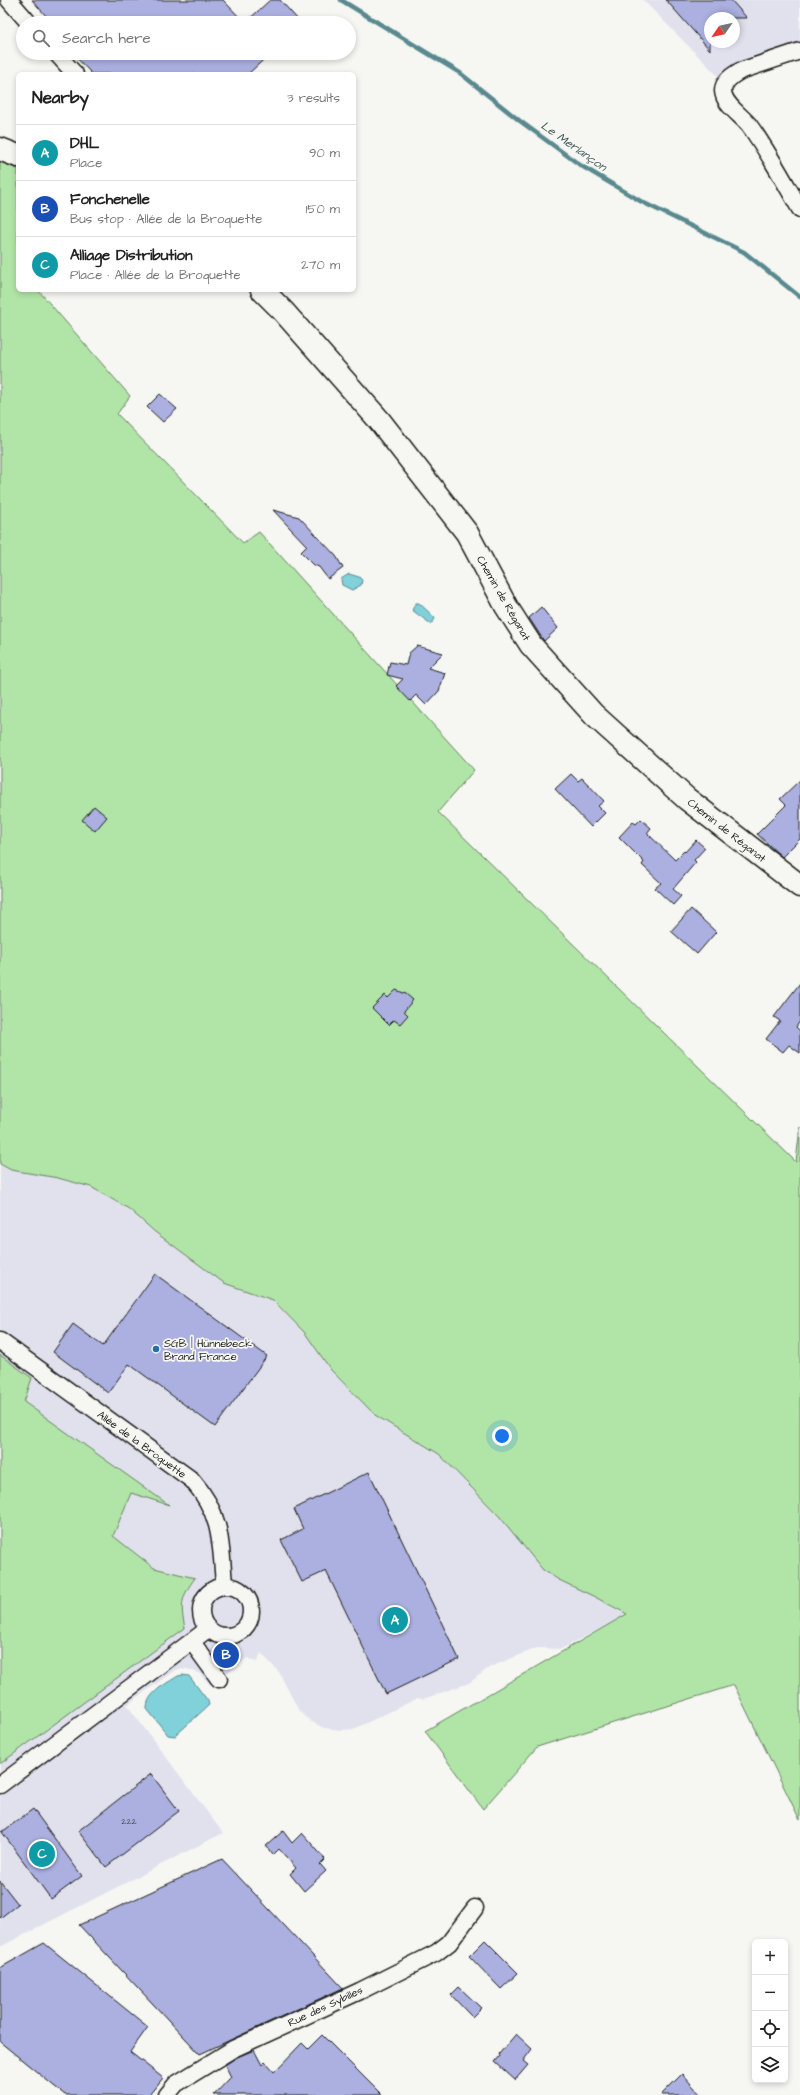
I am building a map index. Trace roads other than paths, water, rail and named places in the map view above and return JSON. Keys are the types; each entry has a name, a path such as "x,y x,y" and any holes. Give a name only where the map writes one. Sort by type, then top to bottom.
{"street":[{"path":"9,0 23,16"},
{"path":"800,51 740,71 732,76 726,83 723,90 725,98 748,125 800,209"},
{"path":"62,60 72,72"},
{"path":"0,149 16,155"},
{"name":"Chemin de Réganat","path":"264,292 283,311 394,438 467,533 506,606 532,645 594,715 687,799 800,886"},
{"name":"Allée de la Broquette","path":"0,1342 192,1480 206,1496 217,1523 222,1551 224,1586"},
{"path":"224,1586 233,1587 241,1591 247,1597 251,1610 249,1622 244,1630 230,1636 222,1636 208,1629 201,1615 204,1600 216,1588 224,1586"},
{"path":"0,1785 208,1629"},
{"path":"192,1642 219,1679"},
{"name":"Rue des Sybilles","path":"167,2095 176,2084 233,2049 360,1991 436,1953 448,1943 475,1908"}],"water":[{"path":"349,574 359,577 362,580 361,585 352,590 342,585 341,579"},
{"path":"416,603 419,603 434,617 435,619 431,624 412,610"},
{"path":"178,1676 189,1676 208,1701 209,1705 175,1736 168,1735 147,1709 148,1703 153,1694 163,1686"}],"waterway":[{"name":"Le Merlançon","path":"341,0 460,73 520,121 580,165 642,202 744,252 800,297"}],"place":[{"name":"SGB | Hünnebeck Brand France","path":"156,1349"},
{"name":"DHL","path":"395,1620"},
{"name":"Fonchenelle","path":"226,1655"},
{"name":"Alliage Distribution","path":"42,1854"}]}
